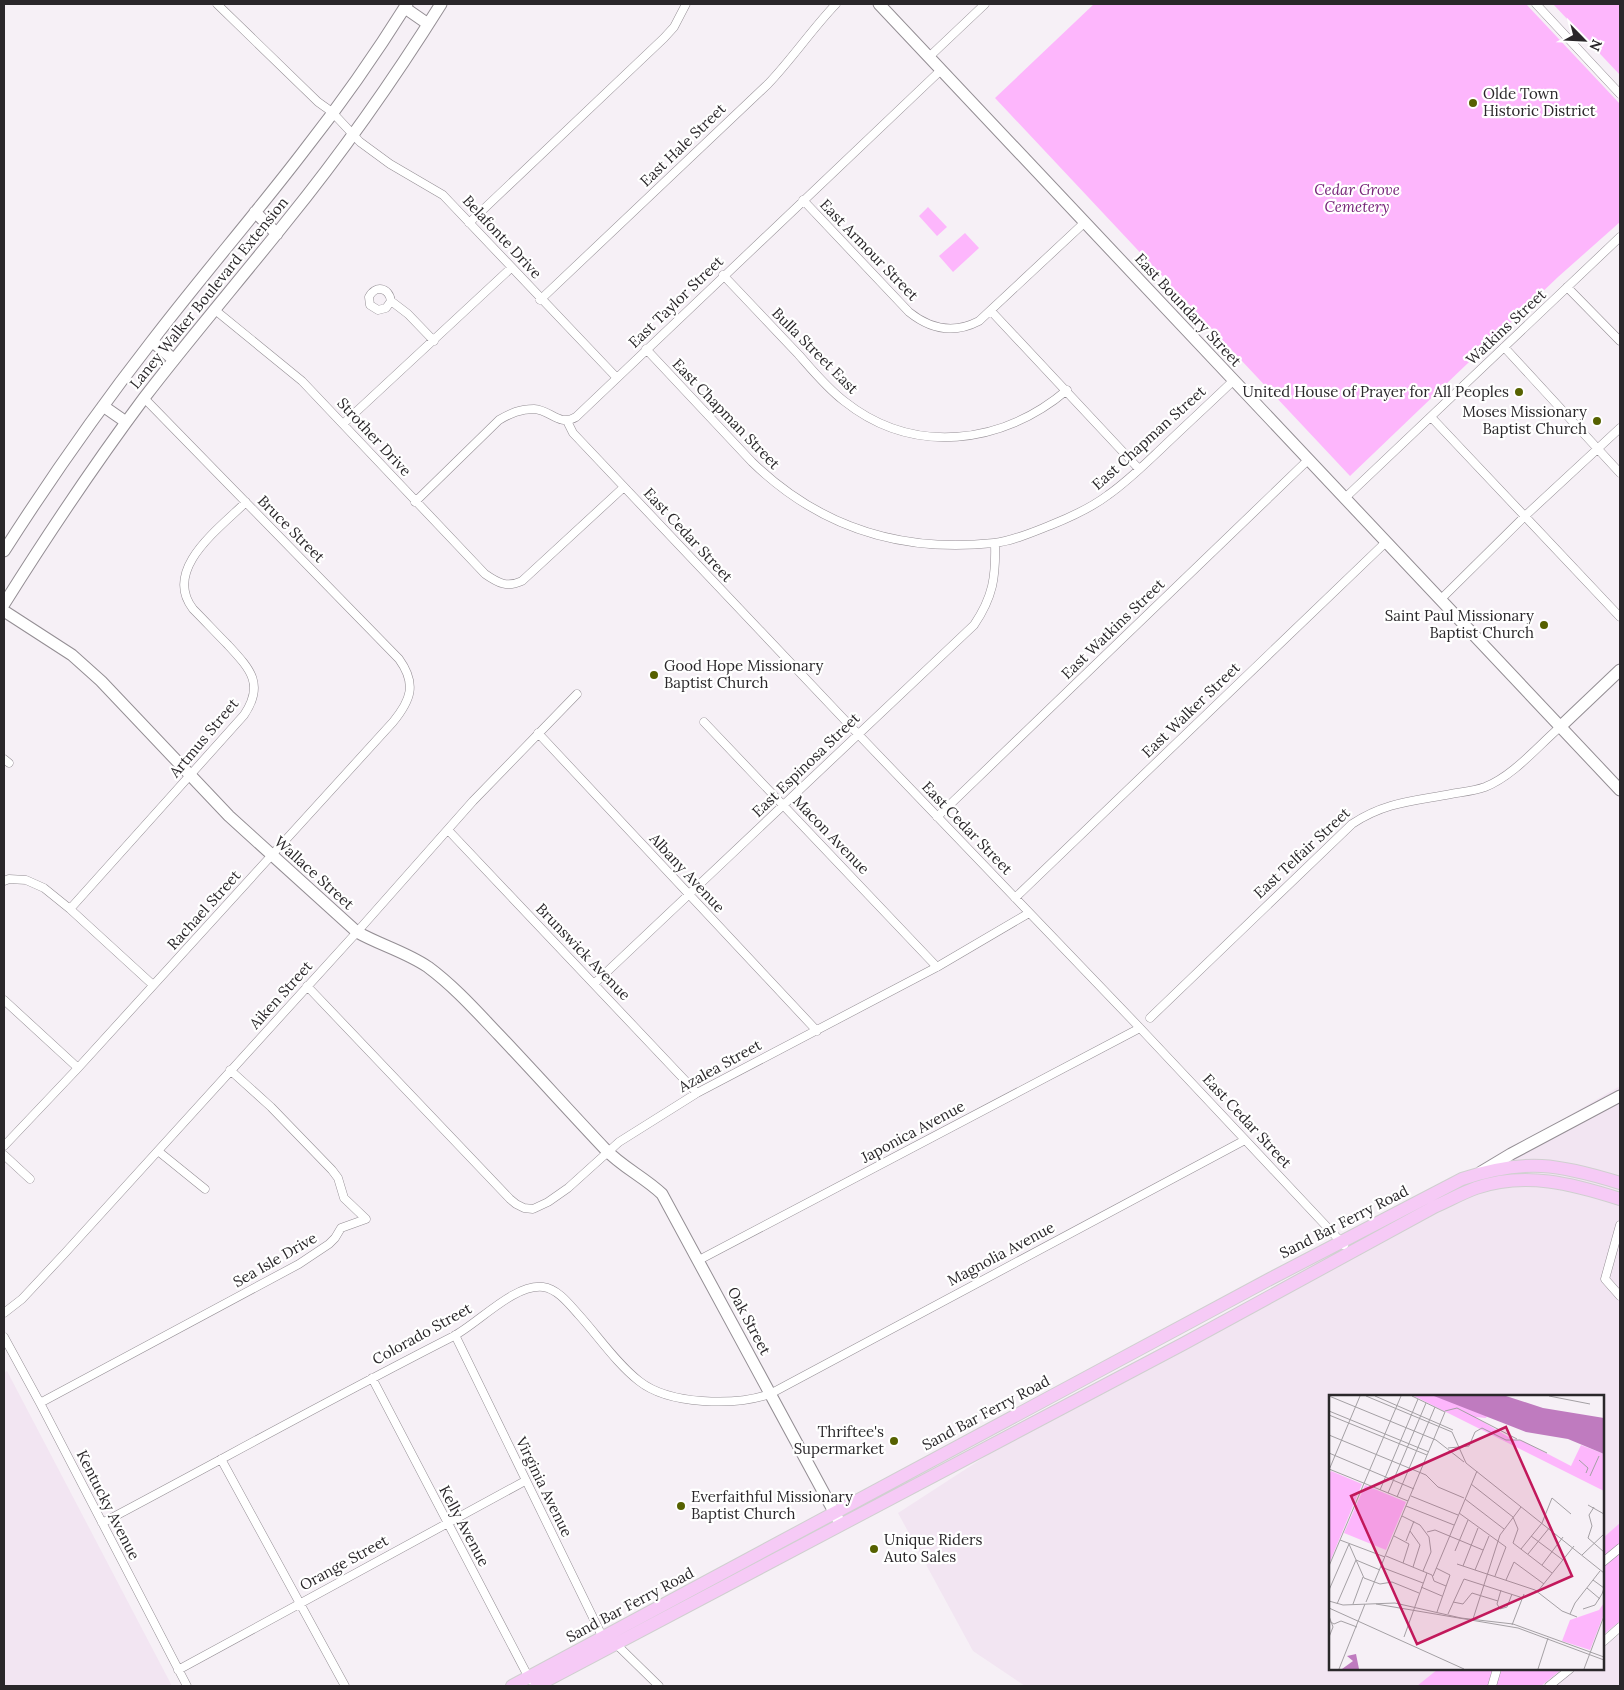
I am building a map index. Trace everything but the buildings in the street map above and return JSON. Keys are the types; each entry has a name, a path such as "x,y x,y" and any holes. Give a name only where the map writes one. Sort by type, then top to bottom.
{"main road":[{"name":"Laney Walker Boulevard Extension","path":"4,604 68,504 126,422 214,310 277,234 352,135 441,4"},
{"name":"East Boundary Street","path":"879,4 1620,790"},
{"name":"Laney Walker Boulevard Extension","path":"4,551 103,406 152,341 304,152 406,6"},
{"path":"406,6 428,24"},
{"path":"255,212 277,234"},
{"path":"152,341 174,360"},
{"path":"103,406 126,422"},
{"name":"Wallace Street","path":"4,611 72,655 116,696 229,816 357,932 371,940 410,956 444,979 528,1065 607,1151"},
{"name":"East Telfair Street","path":"1560,727 1620,670"},
{"path":"1478,1174 1511,1154 1620,1096"},
{"name":"Oak Street","path":"607,1151 621,1164 649,1182 662,1194 838,1519"},
{"name":"Sand Bar Ferry Road","path":"512,1686 533,1683 616,1644 1261,1284 1446,1187 1478,1174 1512,1166 1544,1166 1580,1171 1620,1184"},
{"name":"Sand Bar Ferry Road","path":"533,1683 603,1638 1183,1344 1434,1208 1477,1188 1526,1180 1543,1180 1567,1184 1620,1198"}],"street":[{"name":"Belafonte Drive","path":"217,4 318,102 332,112 352,135 390,164 442,194 540,300 616,378"},
{"path":"469,223 664,38 674,27 686,4"},
{"name":"East Hale Street","path":"540,300 768,84 814,26 836,4"},
{"path":"929,57 985,4"},
{"path":"1536,4 1620,94"},
{"name":"East Taylor Street","path":"567,421 576,417 723,275 941,70"},
{"name":"East Armour Street","path":"803,200 894,298 919,320 940,328 968,327 979,322 1084,223"},
{"name":"Watkins Street","path":"1345,498 1620,237"},
{"path":"343,424 511,268"},
{"name":"Bulla Street East","path":"723,275 844,402 871,418 900,430 927,436 954,437 990,432 1010,426 1039,412 1066,390"},
{"path":"1568,287 1620,341"},
{"path":"391,301 408,314 434,341"},
{"name":"Strother Drive","path":"214,310 302,381 415,502 494,581 508,586 522,581 624,487"},
{"path":"991,311 1139,469"},
{"path":"1504,347 1620,472"},
{"name":"East Chapman Street","path":"646,349 757,467 779,487 810,508 856,530 897,540 937,545 995,543 1036,531 1083,512 1108,496 1139,469 1234,380"},
{"name":"Bruce Street","path":"144,398 399,659 408,674 410,684"},
{"path":"415,502 499,420 514,412 535,409 567,421"},
{"path":"1431,417 1620,617"},
{"name":"East Cedar Street","path":"567,421 573,432 624,487 1140,1028 1350,1253"},
{"path":"1440,600 1525,516 1620,428"},
{"name":"East Watkins Street","path":"937,817 1308,460"},
{"name":"Artmus Street","path":"70,909 192,775 250,706 254,687 251,671 187,602 184,577 187,567 202,546 246,502"},
{"name":"East Walker Street","path":"1015,898 1386,542"},
{"name":"East Espinosa Street","path":"594,984 974,625 988,602 991,591 994,579 995,543"},
{"name":"Rachael Street","path":"4,1146 78,1068 401,713 409,697 410,684"},
{"name":"Aiken Street","path":"4,1313 28,1292 448,830 577,694"},
{"name":"Macon Avenue","path":"704,722 937,967"},
{"name":"East Telfair Street","path":"1150,1018 1352,824 1383,808 1398,803 1472,791 1492,784 1512,770 1560,727"},
{"name":"Albany Avenue","path":"538,733 817,1031"},
{"name":"Brunswick Avenue","path":"448,830 697,1093"},
{"path":"4,881 19,879 35,883 49,892 153,985"},
{"name":"Azalea Street","path":"307,986 510,1199 524,1208 533,1209 557,1198 607,1151 625,1137 697,1093 937,967 1029,913"},
{"path":"4,1000 78,1068"},
{"name":"Japonica Avenue","path":"699,1260 1140,1028"},
{"name":"Sea Isle Drive","path":"40,1403 299,1264 329,1244 341,1228 366,1219 344,1198 338,1178 332,1170 271,1106 230,1070"},
{"name":"Magnolia Avenue","path":"770,1394 1245,1140"},
{"path":"158,1151 206,1189"},
{"path":"4,1155 30,1179"},
{"path":"1620,1225 1605,1279 1620,1296"},
{"name":"Colorado Street","path":"102,1523 455,1335 516,1293 536,1287 547,1288 557,1293 631,1374 649,1388 668,1396 691,1400 747,1399 770,1394"},
{"name":"Virginia Avenue","path":"455,1335 603,1638"},
{"name":"Kentucky Avenue","path":"4,1337 187,1686"},
{"name":"Kelly Avenue","path":"372,1378 533,1683"},
{"path":"221,1459 346,1686"},
{"name":"Orange Street","path":"178,1670 525,1481"},
{"path":"1604,1561 1620,1548"},
{"path":"1604,1641 1620,1627"},
{"path":"603,1638 616,1644 659,1686"},
{"path":"1492,1686 1497,1670"},
{"path":"1549,1686 1569,1670"}],"shaded area":[{"path":"1620,1086 1620,1686 1025,1686 973,1651 898,1513 1023,1432"},
{"path":"7,1371 172,1686 4,1686 4,1373"}],"green space":[{"name":"Cedar Grove Cemetery","path":"1094,4 1526,4 1620,104 1620,222 1558,277 1350,476 995,98"},
{"path":"1553,4 1620,4 1620,75"},
{"path":"928,207 947,227 937,236 919,216"},
{"path":"965,233 979,248 953,272 939,256"},
{"path":"1620,1523 1620,1621 1604,1634 1604,1537"},
{"path":"1437,1670 1561,1670 1541,1686 1417,1686"}],"place":[{"name":"Olde Town Historic District","path":"1473,103"},
{"name":"United House of Prayer for All Peoples","path":"1519,392"},
{"name":"Moses Missionary Baptist Church","path":"1597,421"},
{"name":"Saint Paul Missionary Baptist Church","path":"1544,625"},
{"name":"Good Hope Missionary Baptist Church","path":"654,675"},
{"name":"Thriftee's Supermarket","path":"894,1441"},
{"name":"Everfaithful Missionary Baptist Church","path":"681,1506"},
{"name":"Unique Riders Auto Sales","path":"874,1549"}]}
